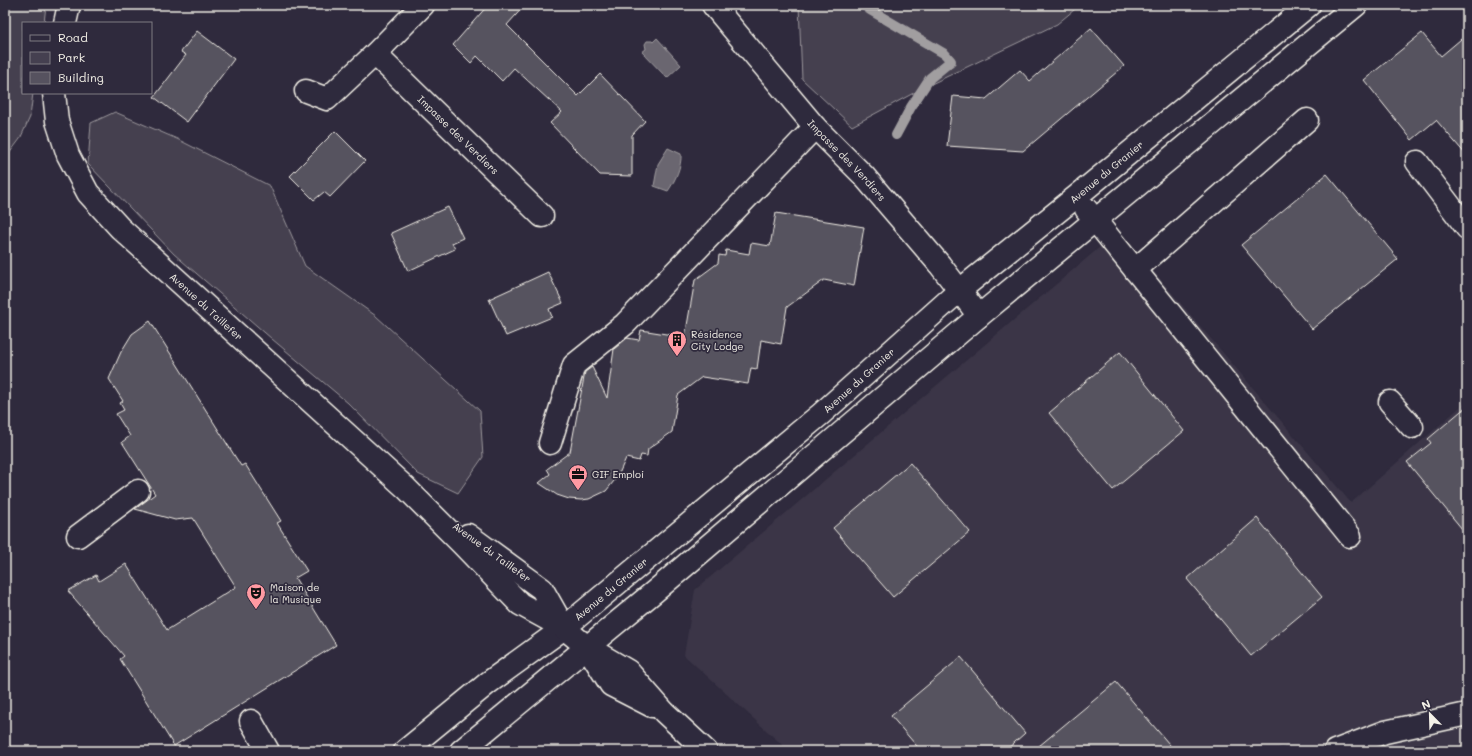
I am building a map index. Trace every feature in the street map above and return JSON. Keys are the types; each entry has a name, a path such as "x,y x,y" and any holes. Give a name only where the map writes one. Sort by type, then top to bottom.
{"street":[{"path":"65,22 69,5"},
{"path":"306,91 327,99 375,54 423,5"},
{"name":"Impasse des Verdiers","path":"713,5 815,128 863,175 947,273 979,316"},
{"name":"Avenue du Granier","path":"405,751 488,683 564,628 821,414 960,290 1077,196 1308,5"},
{"path":"460,751 654,592 1345,8"},
{"name":"Impasse des Verdiers","path":"375,54 542,216"},
{"name":"Avenue du Taillefer","path":"54,94 57,120 68,155 88,193 120,228 406,488 520,604 564,628 587,647 628,671 664,712 706,751"},
{"path":"1135,270 1307,120"},
{"path":"550,442 574,365 625,324 815,128"},
{"path":"1417,162 1467,228"},
{"path":"1077,196 1350,536"},
{"path":"1390,402 1412,428"},
{"path":"78,536 138,491"},
{"path":"1335,751 1385,732 1467,714"},
{"path":"251,721 268,751"}],"shaded area":[{"path":"657,38 681,65 667,78 642,52 646,49 645,44 647,41 653,42"},
{"path":"668,148 681,154 681,159 678,173 668,191 654,186 658,164"},
{"path":"1119,231 1351,503 1467,401 1467,751 1282,751 1285,745 1273,751 789,751 684,655 695,590"}],"green space":[{"path":"5,5 46,5 44,22 22,22 22,94 33,94 30,117 20,139 5,159"},
{"path":"799,5 1080,5 1057,24 923,88 852,126 802,79"},
{"path":"115,112 177,139 270,186 305,266 376,316 480,411 483,457 458,493 418,474 348,403 174,254 88,164 91,123"}],"building":[{"path":"488,5 525,5 507,25 578,96 600,74 645,121 632,135 632,176 600,175 550,123 562,112 514,68 502,81 477,56 471,63 453,45"},
{"path":"1091,28 1124,66 1023,151 947,146 953,96 986,99 1020,70 1030,81"},
{"path":"197,31 234,59 187,122 154,97 186,55 181,52"},
{"path":"1422,33 1441,56 1467,34 1467,156 1436,120 1412,140 1364,80"},
{"path":"335,131 365,161 330,197 324,192 314,200 290,176"},
{"path":"1327,174 1398,259 1312,329 1241,245"},
{"path":"448,207 463,238 452,243 455,249 408,271 391,233"},
{"name":"Résidence City Lodge","path":"776,213 864,227 854,286 824,280 787,307 781,344 761,340 757,369 751,368 748,384 702,377 678,395 672,432 648,449 647,456 641,455 639,461 626,458 618,476 606,491 589,499 569,499 557,495 539,483 550,474 547,469 570,452 585,372 592,367 607,398 614,349 627,338 639,340 641,330 685,337 695,280 718,263 719,255 725,256 726,250 749,254 751,243 770,246"},
{"path":"548,272 563,303 549,309 552,317 506,336 489,299"},
{"name":"Maison de la Musique","path":"150,321 241,466 245,464 281,521 277,523 307,571 295,578 336,645 174,746 120,659 124,656 68,591 96,575 99,581 126,564 167,630 236,587 193,518 175,520 135,509 155,494 122,442 130,436 116,414 124,410 120,403 123,401 109,379 121,352 132,334"},
{"path":"1120,352 1184,431 1113,490 1049,413"},
{"path":"1467,406 1467,535 1407,462 1431,443 1428,439"},
{"path":"910,463 970,532 893,597 833,528"},
{"path":"1257,518 1322,597 1251,656 1187,579"},
{"path":"961,657 1025,733 1005,751 921,751 891,716"},
{"path":"1116,682 1175,751 1033,751"}],"waterway":[{"path":"864,5 945,54 951,61 930,78 911,107 896,135"}],"place":[{"name":"Résidence City Lodge","path":"677,357"},
{"name":"GIF Emploi","path":"578,491"},
{"name":"Maison de la Musique","path":"256,610"}]}
